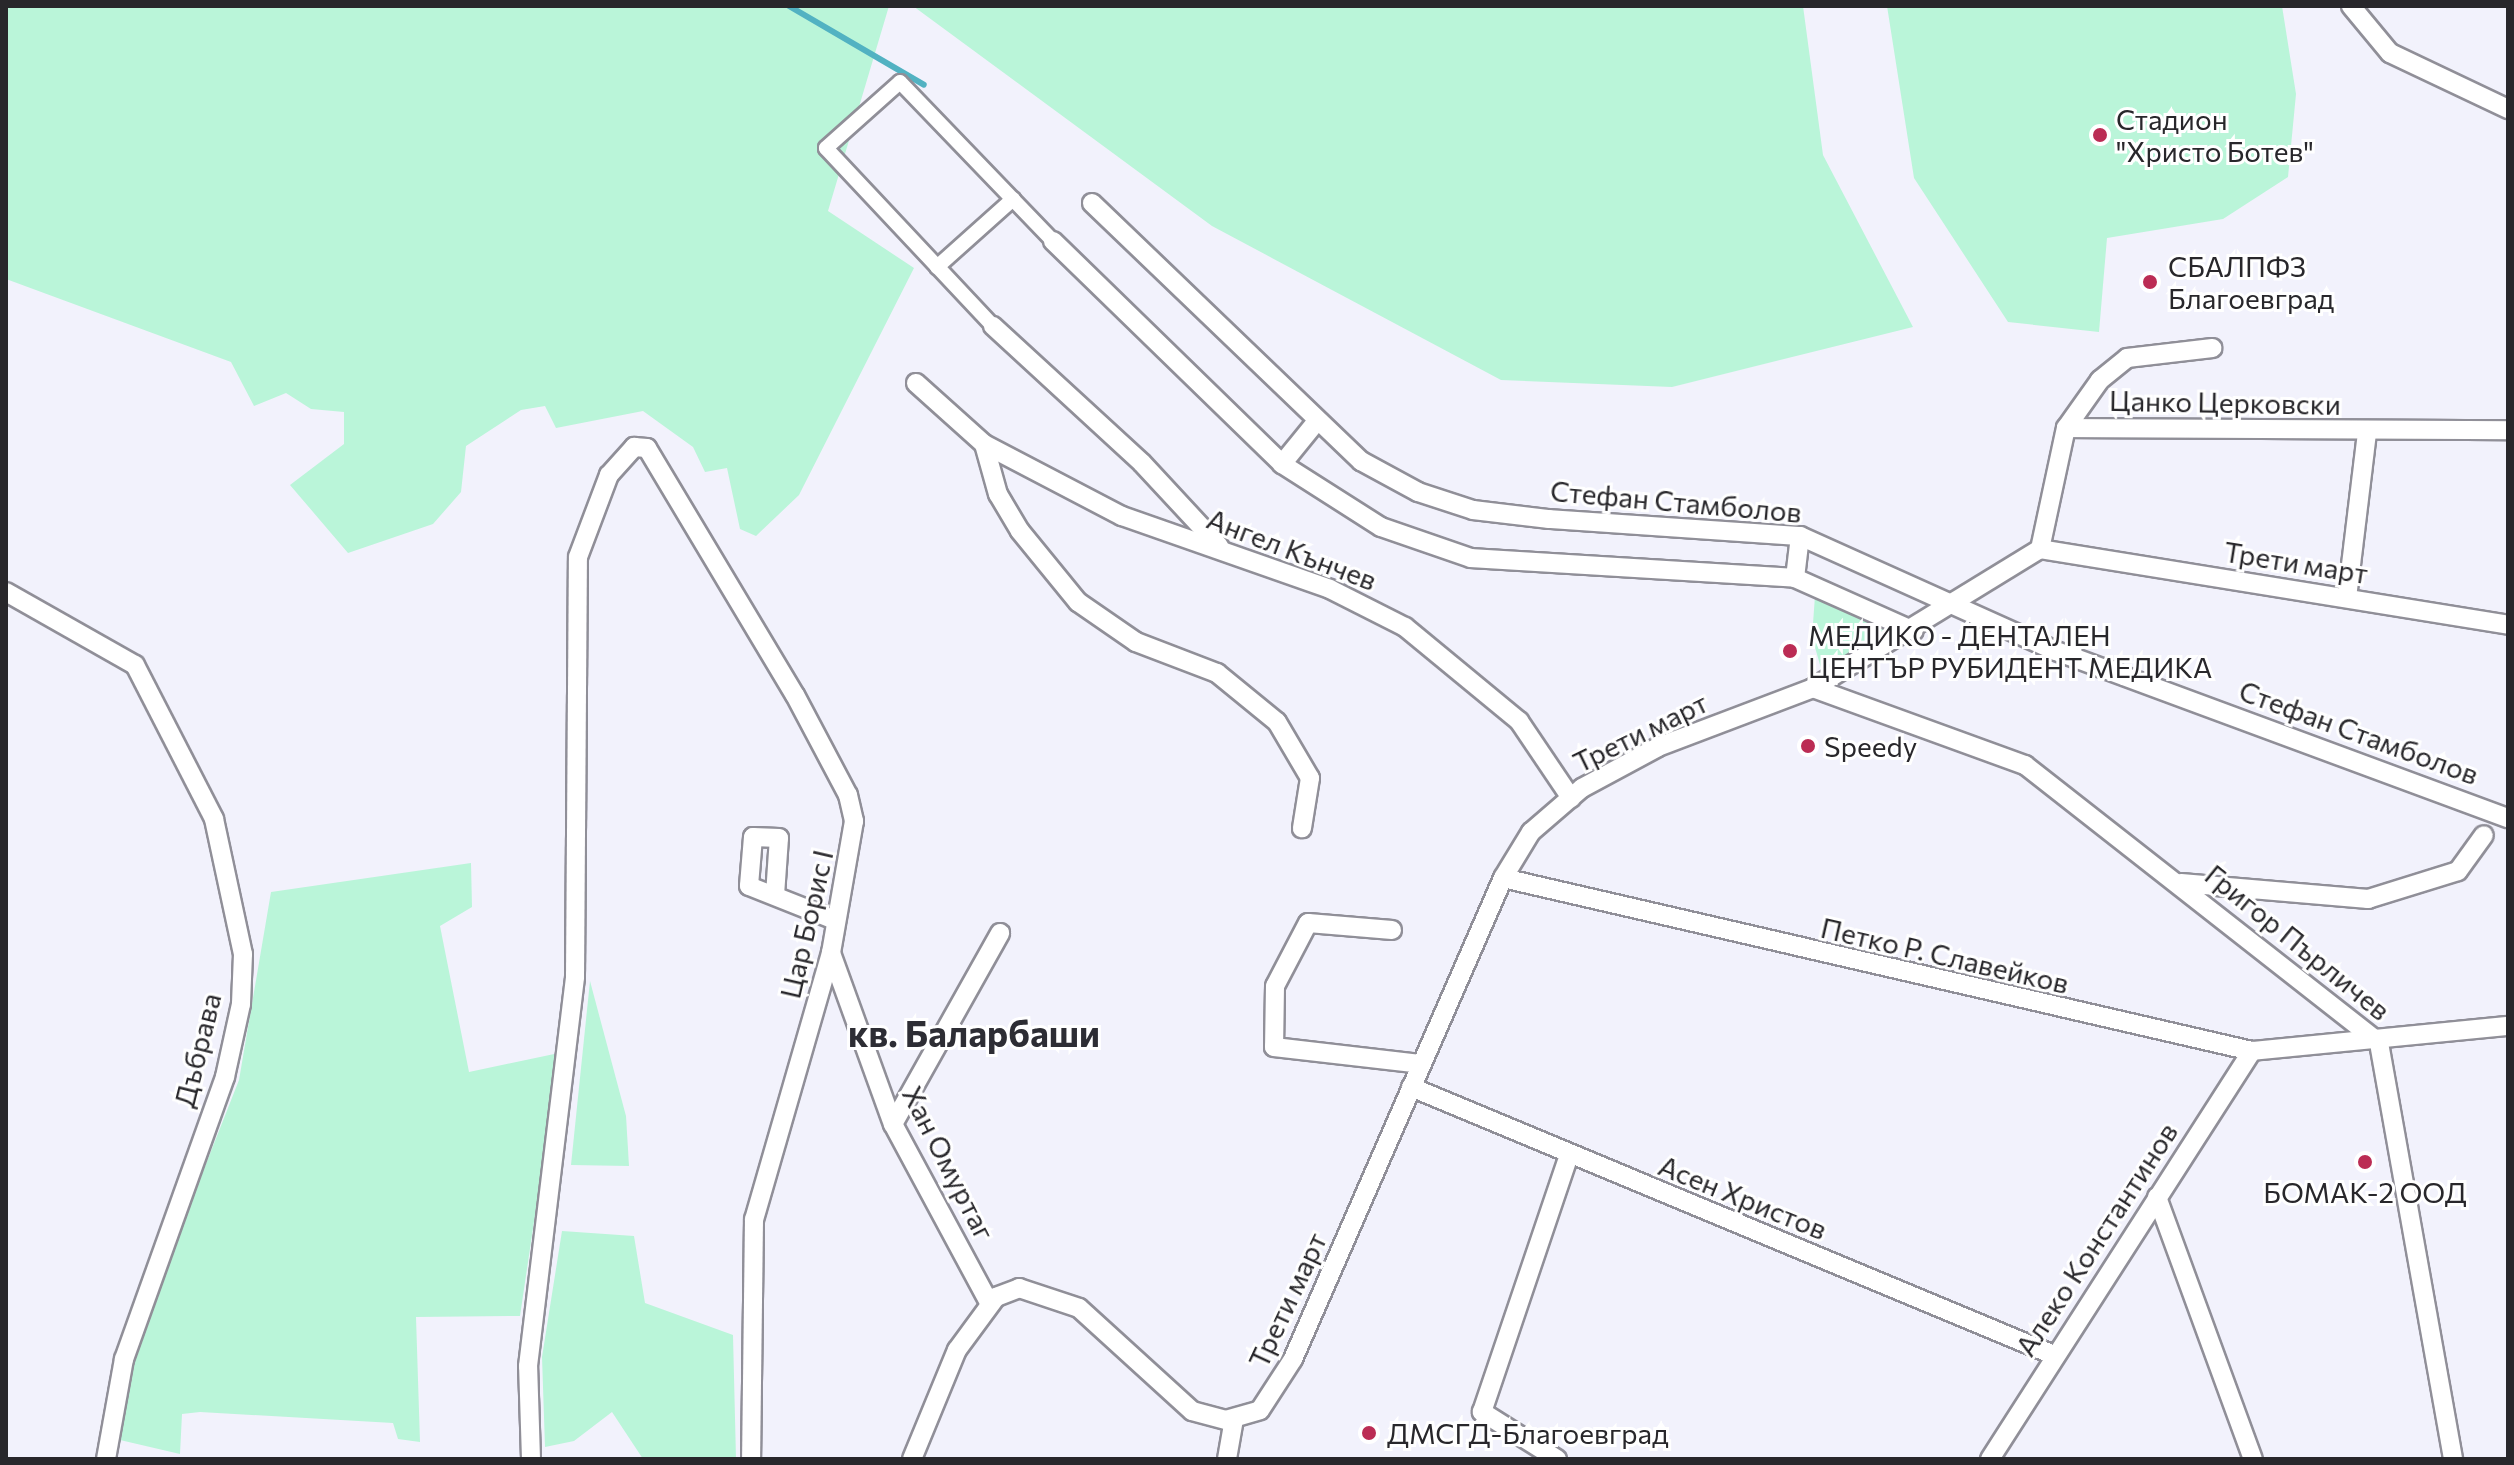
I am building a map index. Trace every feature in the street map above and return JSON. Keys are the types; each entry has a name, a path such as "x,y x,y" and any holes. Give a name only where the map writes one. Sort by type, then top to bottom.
{"street":[{"path":"2351,6 2390,53 2508,109"},
{"path":"1220,548 1142,463 993,326 826,148 900,82 1053,241 1282,464 1381,527 1471,558 1795,578 1914,631"},
{"path":"937,267 1013,199"},
{"name":"Стефан Стамболов","path":"1092,203 1317,421 1374,471 1473,510 1800,536 1953,606 2508,818"},
{"path":"2040,549 2066,428 2100,380 2127,358 2212,348"},
{"name":"Ангел Кънчев","path":"916,383 984,444 1122,516 1330,589 1439,651 1519,721 1571,798"},
{"path":"1282,464 1317,421"},
{"name":"Цанко Церковски","path":"2066,428 2367,432 2508,430"},
{"path":"2347,598 2367,432"},
{"path":"984,444 998,494 1069,593 1136,642 1217,673 1285,731 1310,778 1302,828"},
{"name":"Цар Борис I","path":"531,1459 528,1366 575,977 578,557 609,475 634,447 647,448 848,795 854,845 835,920 831,953 754,1219 751,1459"},
{"path":"1795,578 1800,536"},
{"name":"Трети март","path":"1234,1419 1260,1410 1282,1380 1503,878 1531,832 1571,798 1658,747 1813,688 1914,631 2040,549 2508,625"},
{"name":"Дъбрава","path":"6,592 135,665 214,819 243,954 241,1004 225,1077 124,1359 106,1459"},
{"name":"Григор Пърличев","path":"1813,688 1993,748 2181,883 2379,1043 2453,1459"},
{"path":"2181,883 2368,899 2458,871 2484,835"},
{"name":"Петко Р. Славейков","path":"1503,878 2252,1051 2379,1043 2508,1026"},
{"path":"775,895 835,920"},
{"path":"1392,930 1308,923 1275,986 1274,1047 1420,1064"},
{"path":"893,1124 1000,933"},
{"name":"Хан Омуртаг","path":"831,953 893,1124 990,1304"},
{"name":"Алеко Константинов","path":"1990,1459 2252,1051"},
{"name":"Асен Христов","path":"1411,1087 2054,1355"},
{"path":"1557,1459 1482,1412 1569,1155"},
{"path":"2157,1197 2253,1459"},
{"path":"912,1459 943,1375 990,1304 1019,1288 1060,1296 1184,1406 1234,1419 1227,1459"}],"green space":[{"path":"6,6 889,6 828,211 914,268 799,495 756,536 740,529 727,468 705,472 693,447 643,411 556,428 545,406 521,410 466,446 461,492 433,524 348,553 290,485 344,444 344,412 311,409 286,393 254,406 231,362 6,279"},
{"path":"913,6 1803,6 1823,155 1913,327 1672,387 1501,380 1212,226"},
{"name":"Стадион \"Христо Ботев\"","path":"1887,6 2282,6 2296,94 2288,177 2223,219 2107,238 2099,332 2008,322 1914,178"},
{"path":"1815,596 1885,627 1866,651 1823,675 1812,637"},
{"path":"471,863 472,907 440,926 469,1072 559,1053 520,1316 416,1317 420,1442 398,1439 393,1423 200,1412 182,1414 180,1454 120,1440 141,1329 239,1080 271,892"},
{"path":"590,981 626,1116 629,1166 571,1165"},
{"path":"562,1231 634,1236 645,1303 733,1335 736,1459 643,1459 612,1412 574,1441 545,1447 542,1357"}],"waterway":[{"path":"789,6 924,85"}],"place":[{"name":"Стадион \"Христо Ботев\"","path":"2100,135"},
{"name":"СБАЛПФЗ Благоевград","path":"2150,282"},
{"name":"МЕДИКО - ДЕНТАЛЕН ЦЕНТЪР РУБИДЕНТ МЕДИКА","path":"1790,651"},
{"name":"Speedy","path":"1808,746"},
{"name":"БОМАК-2 ООД","path":"2365,1162"},
{"name":"ДМСГД-Благоевград","path":"1369,1433"}],"district":[{"name":"кв. Баларбаши","path":"974,1033"}]}
